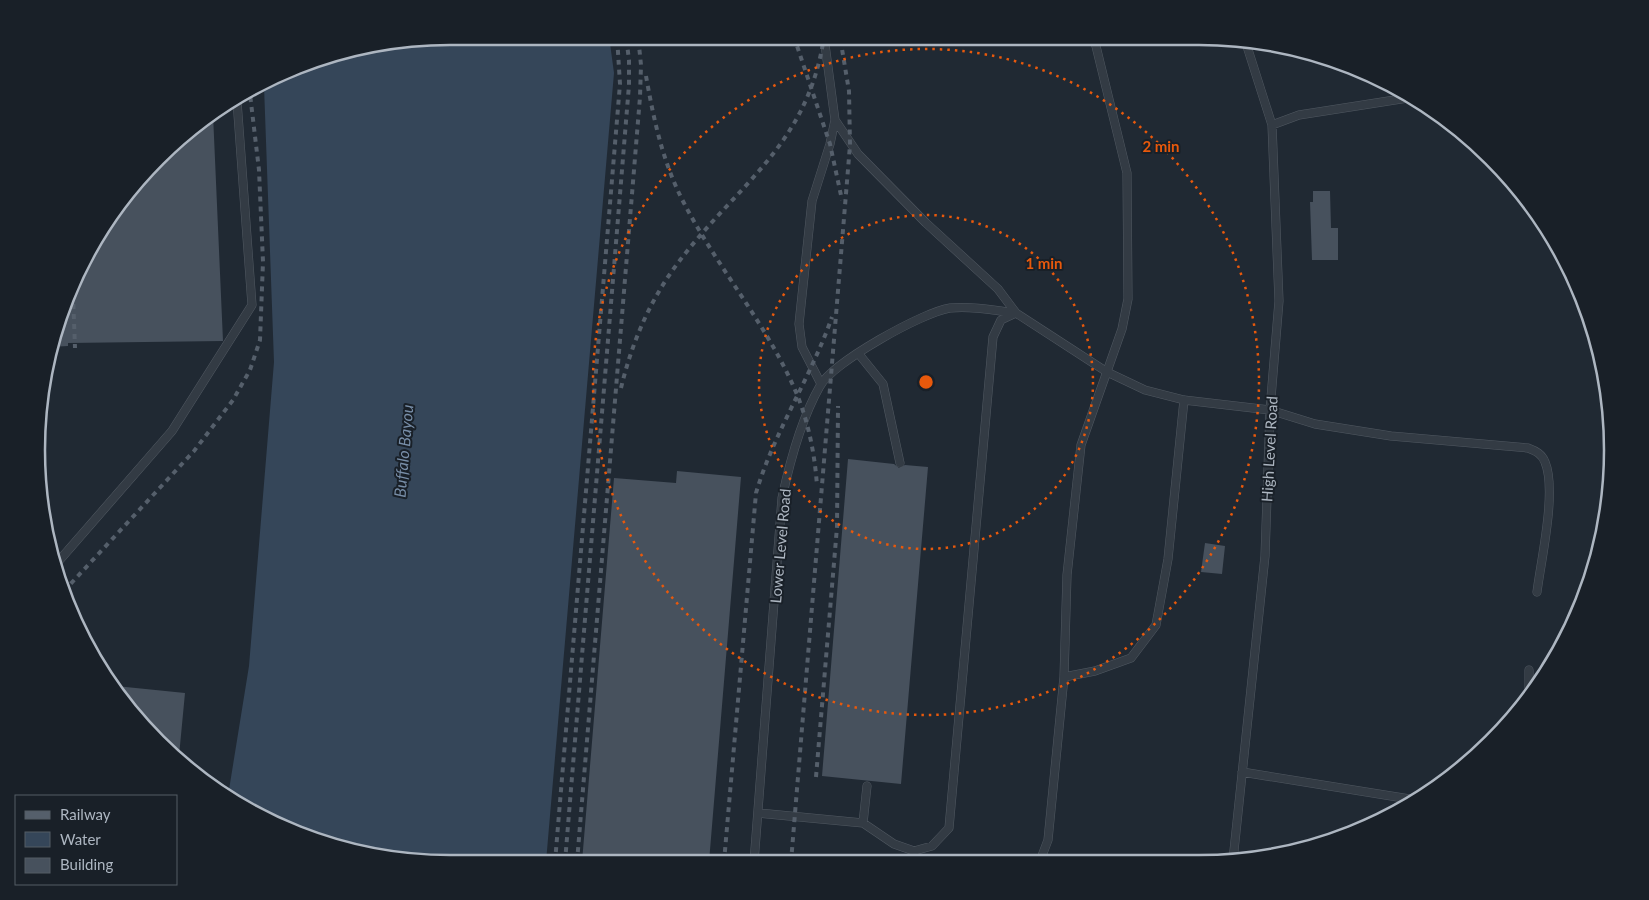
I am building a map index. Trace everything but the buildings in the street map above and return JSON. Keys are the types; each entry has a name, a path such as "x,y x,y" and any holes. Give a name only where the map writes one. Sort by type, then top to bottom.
{"lane":[{"path":"821,384 802,347 799,324 812,201 830,144 835,120 825,45"},
{"path":"1042,855 1048,840 1064,677 1067,575 1081,445 1122,329 1128,299 1127,173 1096,45"},
{"name":"High Level Road","path":"1234,853 1265,556 1270,410 1279,301 1272,125 1247,48"},
{"path":"1272,125 1299,115 1403,100"},
{"path":"60,559 172,432 252,306 238,105"},
{"path":"835,120 850,144 890,188 982,273 1016,313 1107,372 1145,390 1184,400 1270,410 1308,422 1392,436 1528,448 1538,452 1545,462 1550,483 1537,592"},
{"name":"Lower Level Road","path":"755,855 782,498 788,472 821,384 858,353 883,337 927,315 948,308 971,308 1016,313"},
{"path":"758,813 863,823 894,844 914,851 932,846 949,828 993,337 995,328 1001,320 1016,313"},
{"path":"858,353 883,384 900,463"},
{"path":"1064,677 1095,671 1131,658 1156,624 1168,559 1184,400"},
{"path":"1529,670 1529,685"},
{"path":"1242,772 1406,798"},
{"path":"863,823 867,786"}],"water":[{"name":"Buffalo Bayou","path":"450,45 610,45 614,73 547,855 424,854 397,852 371,847 320,834 295,824 247,801 229,790 249,666 274,362 264,90 320,66 397,48"}],"railway":[{"path":"556,855 620,84 618,45"},
{"path":"566,855 629,85 627,45"},
{"path":"578,855 640,97 641,65 639,45"},
{"path":"797,45 830,144 842,200"},
{"path":"621,388 641,327 663,285 695,241 764,165 784,139 802,109 815,76 822,45"},
{"path":"792,855 850,145 849,91 841,45"},
{"path":"646,76 660,142 677,190 698,229 759,323 798,397 811,441 817,486"},
{"path":"68,586 194,451 233,400 250,370 260,340 263,262 259,170 250,97"},
{"path":"73,302 75,348"},
{"path":"725,855 756,493 782,426 814,361 832,317"},
{"path":"816,777 837,527 838,406"}]}
